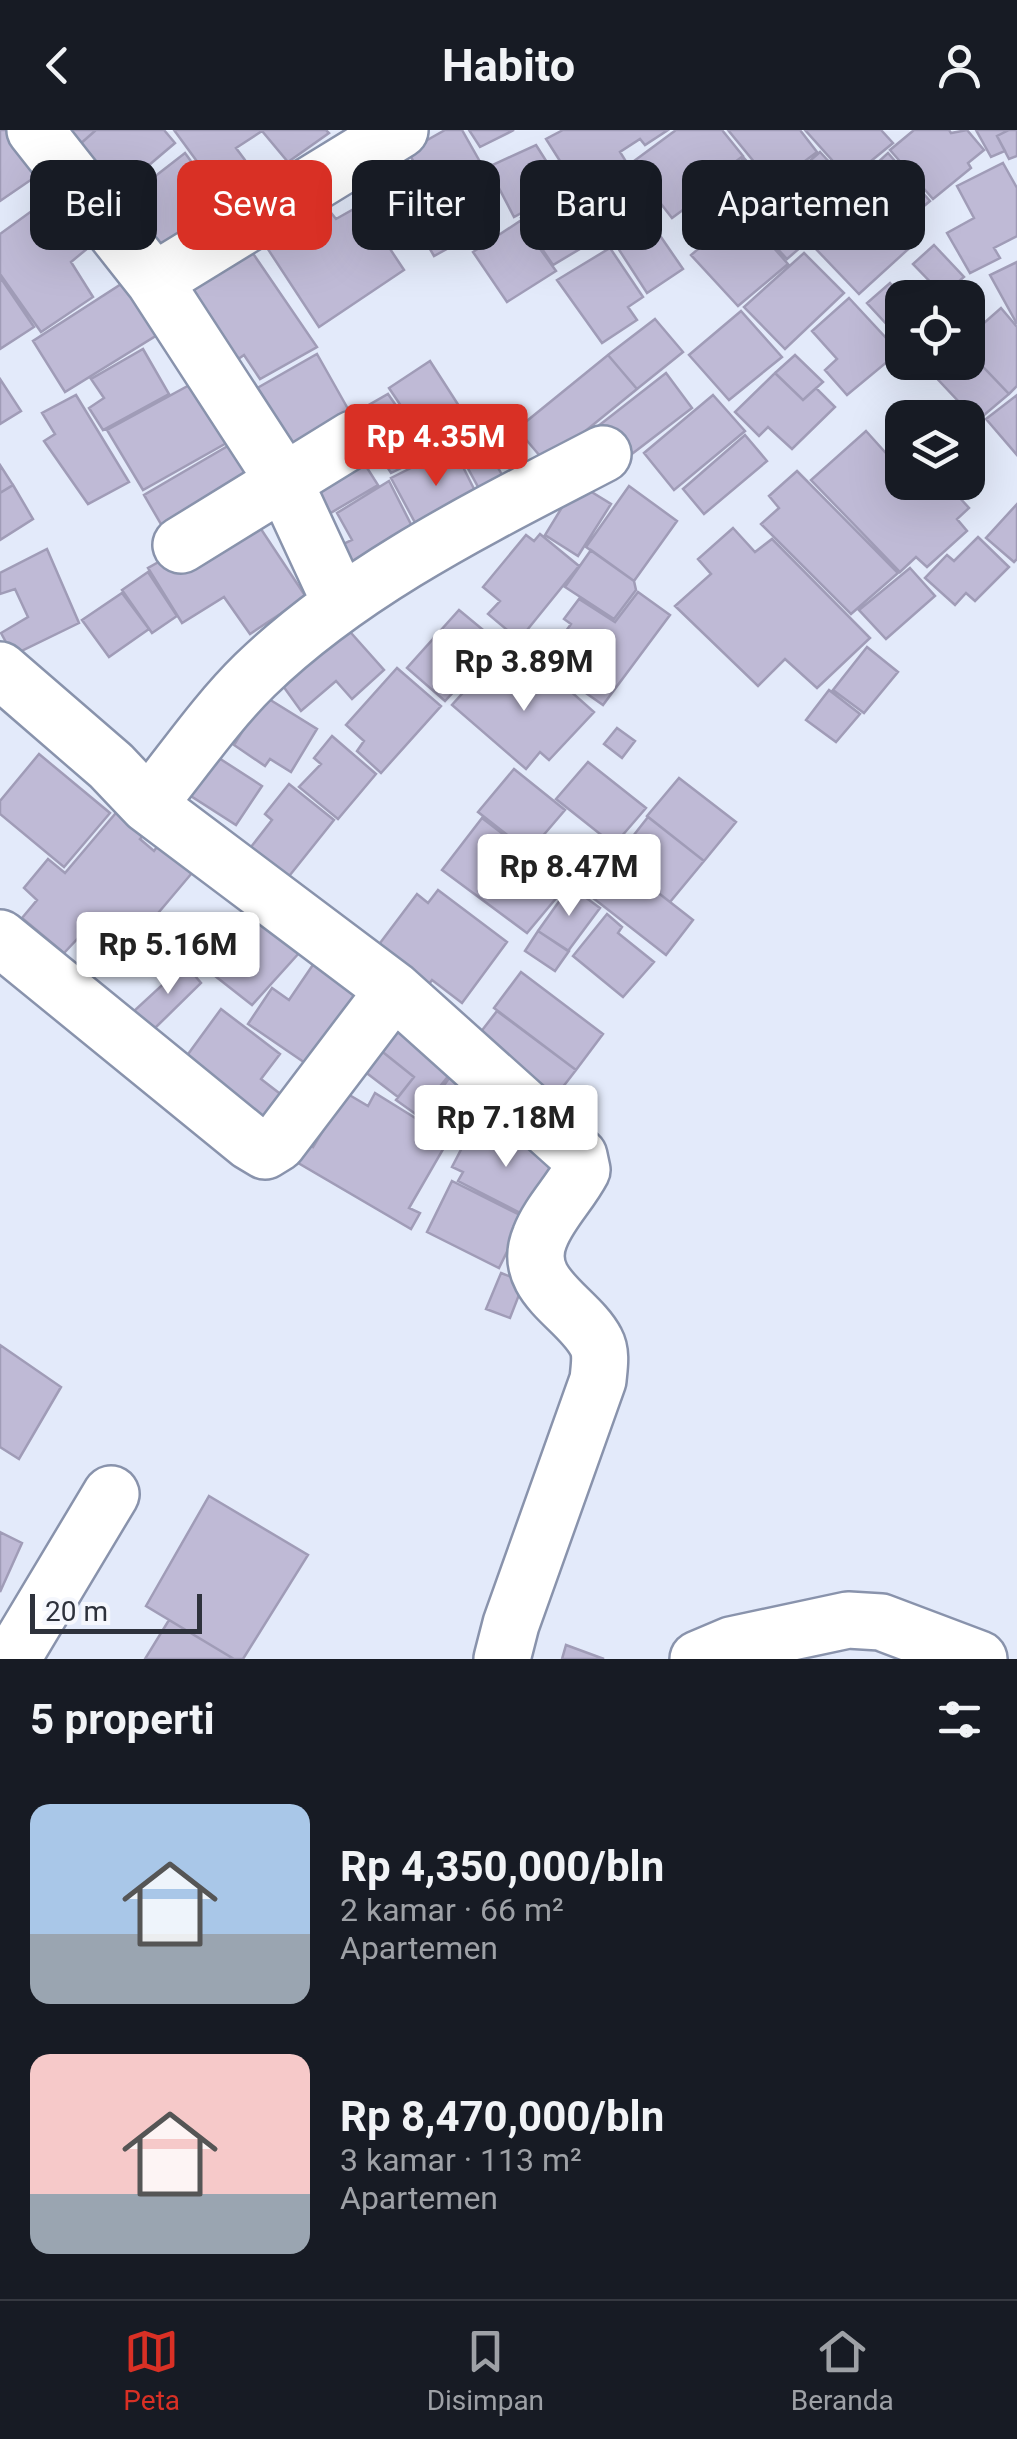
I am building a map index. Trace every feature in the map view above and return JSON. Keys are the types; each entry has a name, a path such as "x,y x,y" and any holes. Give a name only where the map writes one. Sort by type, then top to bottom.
{"street":[{"path":"35,130 154,281 284,481 340,602"},
{"path":"154,281 400,130"},
{"path":"181,545 353,440"},
{"path":"148,805 253,677 340,602 519,498 604,454"},
{"path":"0,670 111,766 148,805 394,990 579,1156 582,1170 539,1238 536,1259 546,1286 595,1338 600,1352 598,1380 510,1624 502,1659"},
{"path":"0,938 266,1151 278,1143 394,990"},
{"path":"12,1659 111,1494"},
{"path":"698,1659 732,1646 848,1620 881,1622 978,1659"}],"building":[{"path":"0,130 8,130 30,163 30,180 0,201"},
{"path":"41,130 96,130 79,145"},
{"path":"96,130 164,130 175,143 155,160 87,160 79,145"},
{"path":"174,130 326,130 329,133 291,160 286,160 262,131 236,148 245,160 196,160"},
{"path":"445,130 462,130 479,160 413,160 408,151"},
{"path":"469,130 514,130 480,147"},
{"path":"563,130 668,130 645,145 640,139 620,152 625,160 559,160 546,139"},
{"path":"676,130 722,130 743,156 738,160 682,160 682,211 672,218 662,205 662,160 635,160"},
{"path":"728,130 800,130 817,152 806,160 753,160"},
{"path":"805,130 881,130 893,143 872,160 832,160"},
{"path":"914,130 967,130 984,150 968,163 971,168 933,199 925,190 925,160 899,160 890,150"},
{"path":"976,130 1009,130 997,136 1005,151 991,157"},
{"path":"1017,130 1017,156 1009,159 997,136"},
{"path":"536,145 546,160 520,160 520,214 514,217 500,190 500,162"},
{"path":"820,152 827,160 811,160"},
{"path":"185,153 190,160 177,160 177,235 149,257 144,250 157,250 157,175"},
{"path":"1003,163 1017,188 1017,236 994,248 1000,258 970,273 947,233 974,218 957,186"},
{"path":"352,210 352,250 391,250 404,270 319,327 269,250 332,250 332,214 336,219"},
{"path":"30,212 30,250 86,250 71,262 93,297 41,332 0,274 0,234"},
{"path":"520,221 520,250 541,250 556,271 507,302 473,252 500,250 500,234"},
{"path":"662,238 683,269 647,293 619,250 662,250"},
{"path":"934,245 964,277 928,280 913,264"},
{"path":"543,250 578,250 553,265"},
{"path":"611,250 643,297 628,307 637,320 602,343 557,280"},
{"path":"697,250 776,250 788,264 738,306 691,255"},
{"path":"779,250 797,250 787,259"},
{"path":"817,250 907,250 859,294"},
{"path":"252,252 317,347 260,379 244,355 221,371 165,285"},
{"path":"804,253 844,293 785,349 744,307"},
{"path":"1017,262 1017,324 990,275"},
{"path":"0,277 34,327 0,349"},
{"path":"129,279 162,332 65,392 33,341"},
{"path":"885,287 885,323 867,303"},
{"path":"849,298 885,337 885,364 847,395 825,370 837,359 812,331"},
{"path":"1001,308 1017,327 1017,386 1009,394 985,369 985,322"},
{"path":"741,311 782,357 729,400 689,355"},
{"path":"655,319 683,352 637,389 608,355"},
{"path":"143,349 169,394 103,430 89,408 104,398 91,379"},
{"path":"317,354 352,416 275,464 238,399"},
{"path":"608,355 637,389 546,463 517,429"},
{"path":"795,355 823,382 803,400 775,373"},
{"path":"430,361 468,420 430,449 389,388"},
{"path":"985,369 1009,394 985,414 985,400 957,400 938,380 985,380"},
{"path":"666,373 692,408 624,460 597,427"},
{"path":"775,373 803,400 816,388 835,407 792,449 768,427 759,436 735,412"},
{"path":"0,379 21,411 0,424"},
{"path":"195,382 246,432 143,490 107,430"},
{"path":"388,394 430,454 391,473 353,414"},
{"path":"76,395 129,482 88,504 44,441 55,434 42,413"},
{"path":"713,395 745,431 674,490 644,453"},
{"path":"1017,395 1017,455 986,419"},
{"path":"475,426 507,484 483,496 451,437"},
{"path":"866,431 885,452 885,500 962,500 969,508 957,519 967,531 927,567 916,557 900,572 811,480"},
{"path":"745,435 767,461 704,514 683,489"},
{"path":"233,443 262,491 172,543 144,495"},
{"path":"453,447 480,501 419,530 391,478"},
{"path":"357,452 378,485 312,524 293,489"},
{"path":"0,465 13,485 0,493"},
{"path":"797,471 898,573 851,614 761,524 779,508 769,496"},
{"path":"389,481 422,546 356,575 341,545 352,540 337,513"},
{"path":"577,483 611,504 578,556 545,535"},
{"path":"13,485 33,519 0,540 0,493"},
{"path":"629,486 677,521 634,581 586,547"},
{"path":"1017,504 1017,559 1014,562 986,538"},
{"path":"249,511 306,597 250,634 224,597 182,623 148,568"},
{"path":"733,528 755,552 772,539 870,638 817,688 785,659 758,686 675,606 711,574 698,559"},
{"path":"540,534 579,566 519,640 488,614 500,601 483,587 526,535 534,541"},
{"path":"978,537 1009,567 975,601 966,593 955,605 925,578 947,555 954,561"},
{"path":"47,549 79,623 13,655 1,633 28,617 15,589 0,594 0,573"},
{"path":"591,550 634,581 636,590 614,619 565,587"},
{"path":"910,568 935,596 886,639 859,610"},
{"path":"148,572 177,616 152,633 122,590"},
{"path":"638,592 670,615 603,705 543,663 571,624 564,619 579,599 615,622"},
{"path":"122,593 149,629 109,657 82,620"},
{"path":"459,610 499,643 445,701 407,668"},
{"path":"344,625 384,670 352,699 336,681 301,711 278,679"},
{"path":"867,647 898,672 864,713 833,690"},
{"path":"487,666 517,692 542,666 594,712 549,760 540,752 526,769 452,705"},
{"path":"397,668 441,706 381,773 357,751 364,741 346,725"},
{"path":"829,690 860,714 836,742 806,720"},
{"path":"264,696 317,729 291,772 270,759 265,766 234,745"},
{"path":"617,728 635,741 622,758 604,744"},
{"path":"332,736 376,774 338,819 299,787 321,764 314,758"},
{"path":"205,749 262,786 236,825 180,789"},
{"path":"39,754 110,813 64,867 0,814 0,801"},
{"path":"588,762 646,808 614,845 556,799"},
{"path":"514,769 565,810 529,852 478,812"},
{"path":"679,778 736,822 704,861 647,816"},
{"path":"289,784 334,820 274,895 237,865 272,820 265,814"},
{"path":"126,801 154,823 140,839 154,851 159,844 192,873 137,938 114,919 93,945 81,935 64,953 22,918 37,900 24,888 48,859 65,873"},
{"path":"648,817 704,861 670,902 615,859"},
{"path":"482,818 568,884 527,933 442,870"},
{"path":"606,852 693,920 666,955 579,887"},
{"path":"570,886 600,908 568,951 538,931"},
{"path":"438,890 507,942 462,1003 432,980 416,1002 365,963 417,894 428,903"},
{"path":"265,906 300,952 252,1005 210,972"},
{"path":"607,914 622,927 618,933 654,962 623,997 573,956"},
{"path":"538,931 569,951 555,971 525,951"},
{"path":"321,953 367,984 311,1067 248,1024 272,988 289,1000"},
{"path":"185,964 201,983 153,1030 134,1011"},
{"path":"521,972 603,1034 576,1070 494,1008"},
{"path":"402,1002 462,1059 417,1115 396,1100 414,1077 369,1041"},
{"path":"221,1009 280,1054 261,1079 283,1096 256,1130 175,1072"},
{"path":"497,1011 576,1070 545,1110 466,1051"},
{"path":"369,1041 414,1077 398,1097 351,1061"},
{"path":"452,1074 462,1081 433,1122 423,1115"},
{"path":"456,1092 480,1110 458,1139 433,1122"},
{"path":"346,1093 368,1106 375,1093 449,1139 409,1208 420,1213 411,1229 288,1157 298,1139 313,1147"},
{"path":"476,1121 538,1153 566,1152 532,1219 458,1181 463,1172 452,1167"},
{"path":"452,1181 524,1217 499,1268 427,1232"},
{"path":"501,1273 524,1282 510,1318 486,1309"},
{"path":"0,1345 61,1387 19,1459 0,1447"},
{"path":"209,1496 308,1555 243,1659 234,1659 146,1606"},
{"path":"0,1532 22,1543 0,1592"},
{"path":"169,1620 234,1659 145,1659"},
{"path":"566,1645 604,1659 562,1659"}]}
